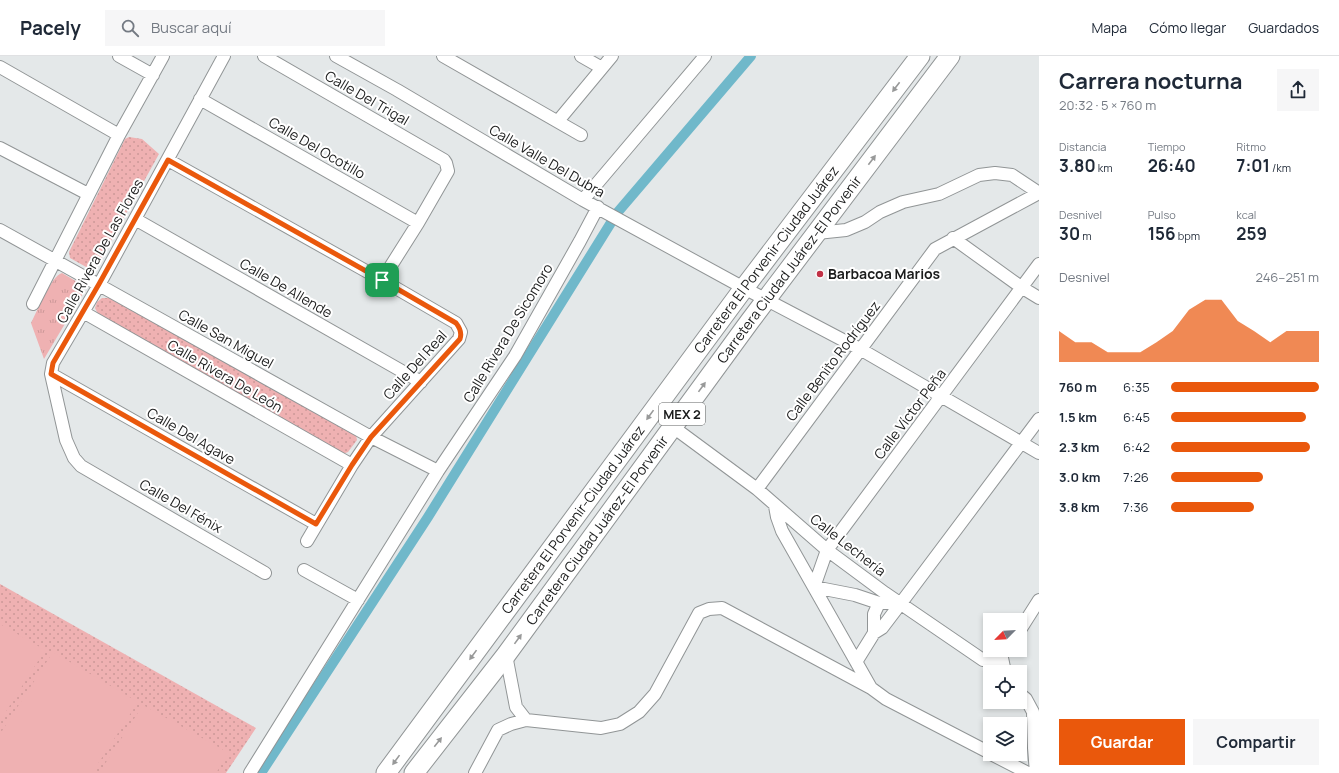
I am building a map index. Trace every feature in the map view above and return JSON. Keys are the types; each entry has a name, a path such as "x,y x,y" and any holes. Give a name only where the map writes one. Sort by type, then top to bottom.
{"main road":[{"name":"Carretera El Porvenir-Ciudad Juárez","path":"386,773 744,288 920,56"},
{"name":"Carretera Ciudad Juárez-El Porvenir","path":"414,773 506,655 766,300 950,56"}],"street":[{"path":"118,56 153,75"},
{"path":"33,304 88,194 163,56"},
{"name":"Calle Rivera De Las Flores","path":"51,374 53,363 99,284 224,56"},
{"name":"Calle Del Trigal","path":"264,56 444,160 448,171 418,223"},
{"name":"Calle Valle Del Dubra","path":"336,56 404,94 583,200 766,300 860,349 1039,453"},
{"path":"443,56 581,135"},
{"path":"581,56 602,68"},
{"path":"558,121 612,56"},
{"path":"583,200 705,56"},
{"path":"0,67 119,135"},
{"name":"Calle Del Ocotillo","path":"200,99 418,223"},
{"path":"0,148 88,194"},
{"name":"Calle Del Real","path":"168,160 382,280 456,323 459,327 461,335 460,339 371,437 352,465 306,541"},
{"path":"817,233 846,230 865,222 880,212 898,205 939,194 979,175 995,173 1012,175 1039,193"},
{"name":"Calle Benito Rodríguez","path":"757,489 935,249 1039,193"},
{"name":"Calle Rivera De Sicomoro","path":"250,773 438,471 515,356 580,241 601,209"},
{"name":"Calle De Allende","path":"135,219 421,382"},
{"path":"382,280 418,223"},
{"name":"Calle San Miguel","path":"0,230 371,437 438,471"},
{"path":"953,238 1021,287 1039,298"},
{"name":"Calle Víctor Peña","path":"814,587 827,550 942,397 1039,264"},
{"name":"Calle Rivera De León","path":"83,312 352,465"},
{"name":"Calle Del Fénix","path":"51,374 66,440 74,458 82,466 265,573"},
{"name":"Calle Del Agave","path":"51,374 316,524"},
{"path":"856,662 874,633 882,628 1039,419"},
{"name":"Calle Lechería","path":"673,427 757,489 827,550 901,603 983,660 992,661 999,657"},
{"path":"775,506 782,531 871,688"},
{"path":"304,570 358,600"},
{"path":"814,587 855,595 879,603 901,603"},
{"path":"1027,619 1039,600"},
{"path":"874,633 874,614 879,603"},
{"path":"475,773 498,730 511,724 526,720 601,728 620,724 639,712 654,694 699,613 709,609 722,608 871,688 886,699 983,750"},
{"path":"506,655 516,707 526,720"},
{"path":"1027,701 1033,712 1036,773"},
{"path":"1001,761 1013,769 1028,773"}],"green space":[{"path":"129,137 142,139 159,154 101,259 96,266 88,268 70,258 69,252 125,139"},
{"path":"62,273 84,286 82,295 44,359 31,323 49,287"},
{"path":"102,298 109,298 356,435 357,440 348,452 340,455 98,314 95,308 97,302"},
{"path":"0,584 256,728 226,773 0,773"},
{"path":"0,624 45,650 0,721"},
{"path":"53,652 138,702 92,773 0,773 0,734"},
{"path":"143,705 229,753 216,773 99,773"}],"waterway":[{"path":"261,773 428,517 617,213 751,56"}],"place":[{"name":"Barbacoa Marios","path":"820,274"}],"route":[{"path":"168,160 382,280 456,323 461,332 460,339 371,437 316,524 51,374 53,363 168,160"}]}
